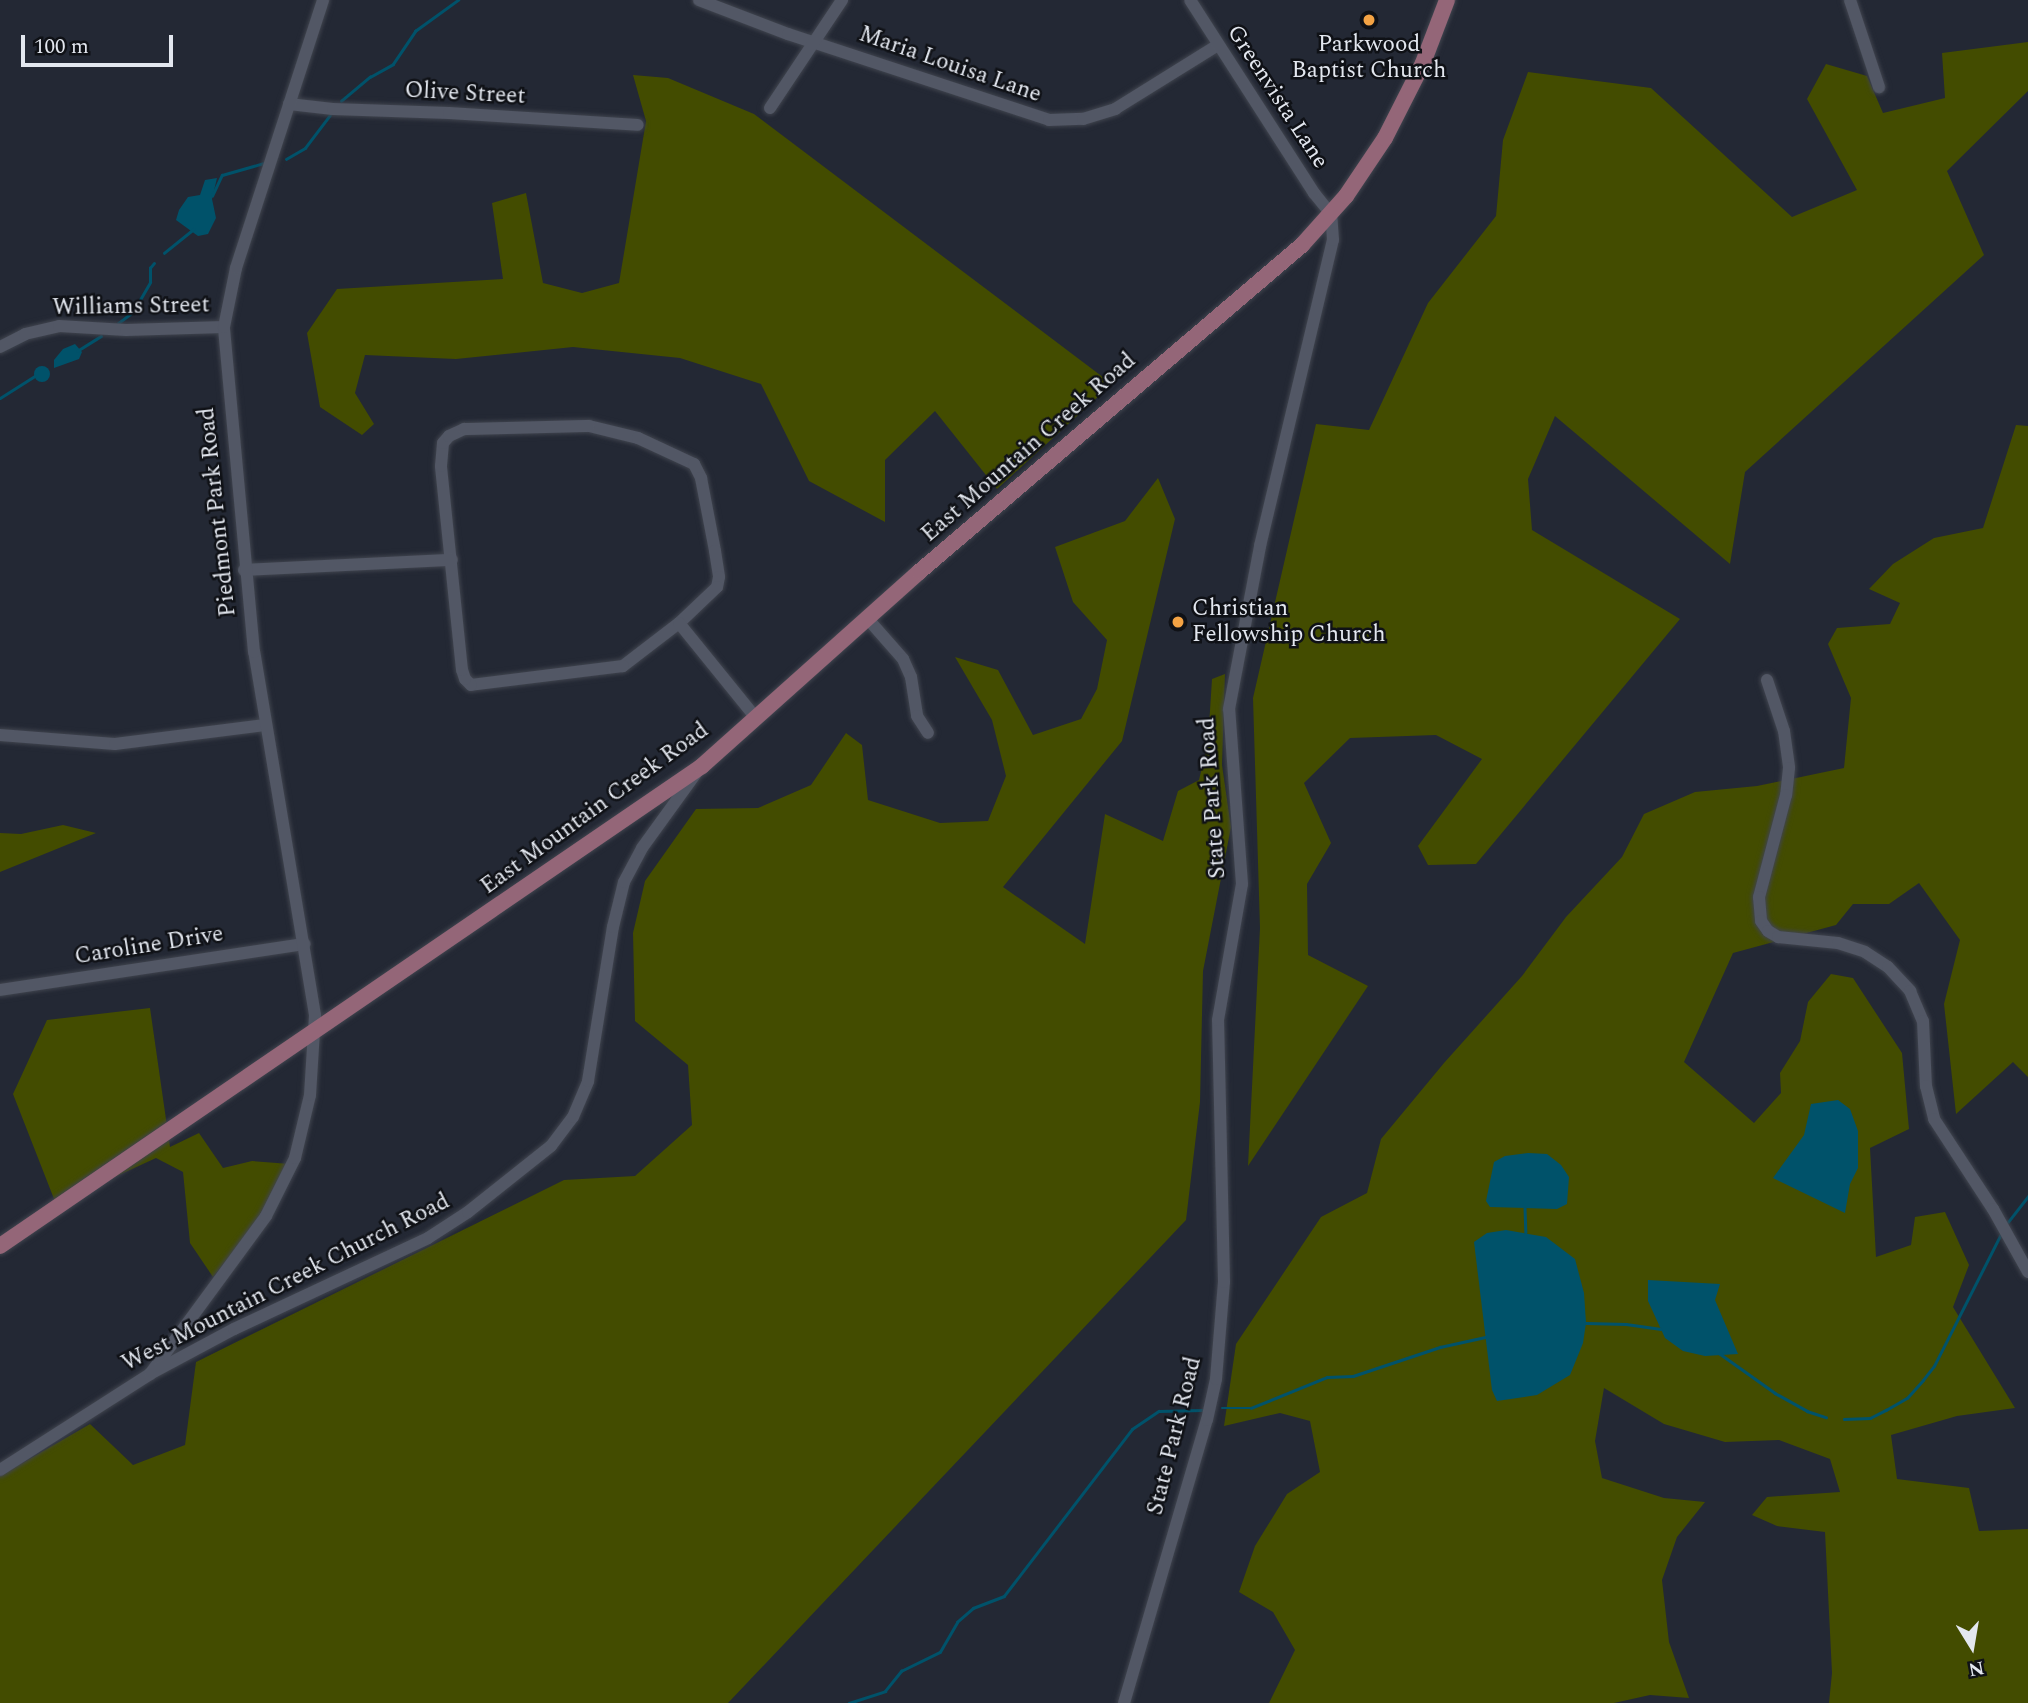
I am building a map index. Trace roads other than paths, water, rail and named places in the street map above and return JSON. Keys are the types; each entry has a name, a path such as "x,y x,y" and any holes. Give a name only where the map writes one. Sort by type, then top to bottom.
{"main road":[{"path":"1331,214 1372,159 1405,102 1447,0"},
{"name":"East Mountain Creek Road","path":"0,1246 702,766 867,618 1302,245 1331,214"}],"street":[{"name":"Piedmont Park Road","path":"150,1374 170,1342 248,1243 280,1191 304,1127 315,1031 305,944 265,725 244,570 224,327 236,268 323,0"},
{"name":"Maria Louisa Lane","path":"699,0 1023,114 1059,120 1083,119 1115,109 1218,45"},
{"path":"770,108 842,0"},
{"name":"Greenvista Lane","path":"1190,0 1331,214"},
{"path":"1850,0 1879,87"},
{"name":"Olive Street","path":"289,104 333,109 638,125"},
{"name":"State Park Road","path":"1124,1703 1207,1420 1216,1379 1224,1282 1218,1020 1242,884 1229,709 1263,534 1333,240 1331,214"},
{"name":"Williams Street","path":"0,347 25,334 59,326 126,330 224,327"},
{"path":"589,426 614,430 689,459 700,472 718,583 711,596 679,623 627,664 616,669 471,685 462,670 452,560 441,466 443,443 449,436 464,429 589,426"},
{"path":"244,570 452,560"},
{"path":"867,618 903,659 911,677 917,716 928,733"},
{"path":"679,623 756,718"},
{"path":"1767,680 1784,731 1789,768 1786,795 1759,897 1761,920 1768,931 1778,937 1838,943 1864,952 1888,967 1910,991 1923,1021 1926,1086 1934,1119 1993,1209 2028,1272"},
{"path":"0,735 116,744 265,725"},
{"name":"West Mountain Creek Church Road","path":"0,1470 150,1374 234,1329 428,1238 468,1212 551,1146 573,1118 588,1081 612,927 624,882 642,848 702,766"},
{"name":"Caroline Drive","path":"0,990 305,944"}],"water":[{"path":"217,178 212,199 216,218 208,234 198,236 176,220 179,210 188,197 200,195 205,180"},
{"path":"75,344 82,352 79,359 54,368 54,360 63,349"},
{"path":"42,366 50,374 42,382 34,374"},
{"path":"1838,1100 1850,1109 1858,1131 1858,1168 1850,1184 1845,1213 1773,1178 1804,1135 1811,1104"},
{"path":"1547,1154 1561,1165 1569,1177 1567,1204 1557,1209 1490,1207 1486,1201 1494,1162 1505,1156"},
{"path":"1506,1230 1546,1237 1575,1259 1584,1293 1586,1323 1583,1343 1570,1375 1537,1395 1497,1401 1492,1390 1474,1242 1487,1233"},
{"path":"1648,1280 1720,1284 1715,1300 1738,1354 1705,1356 1683,1351 1665,1338 1648,1301"}],"waterway":[{"path":"341,101 370,77 393,64 415,31 458,0"},
{"path":"286,159 305,148 330,115"},
{"path":"212,196 222,175 264,163"},
{"path":"164,253 194,229"},
{"path":"117,324 133,312 150,282 150,268 154,263"},
{"path":"77,351 101,336"},
{"path":"0,398 35,376"},
{"path":"2008,1222 2028,1196"},
{"path":"1525,1208 1526,1232"},
{"path":"1844,1419 1870,1418 1907,1398 1923,1380 1934,1366 2001,1234"},
{"path":"1586,1323 1626,1324 1661,1329"},
{"path":"1222,1408 1251,1408 1327,1377 1353,1376 1440,1347 1485,1337"},
{"path":"1719,1353 1775,1393 1807,1411 1826,1417"},
{"path":"849,1703 885,1691 901,1671 940,1652 957,1622 973,1608 1004,1596 1132,1429 1159,1411 1202,1410"}],"place":[{"name":"Parkwood Baptist Church","path":"1369,20"},
{"name":"Christian Fellowship Church","path":"1178,622"}]}
